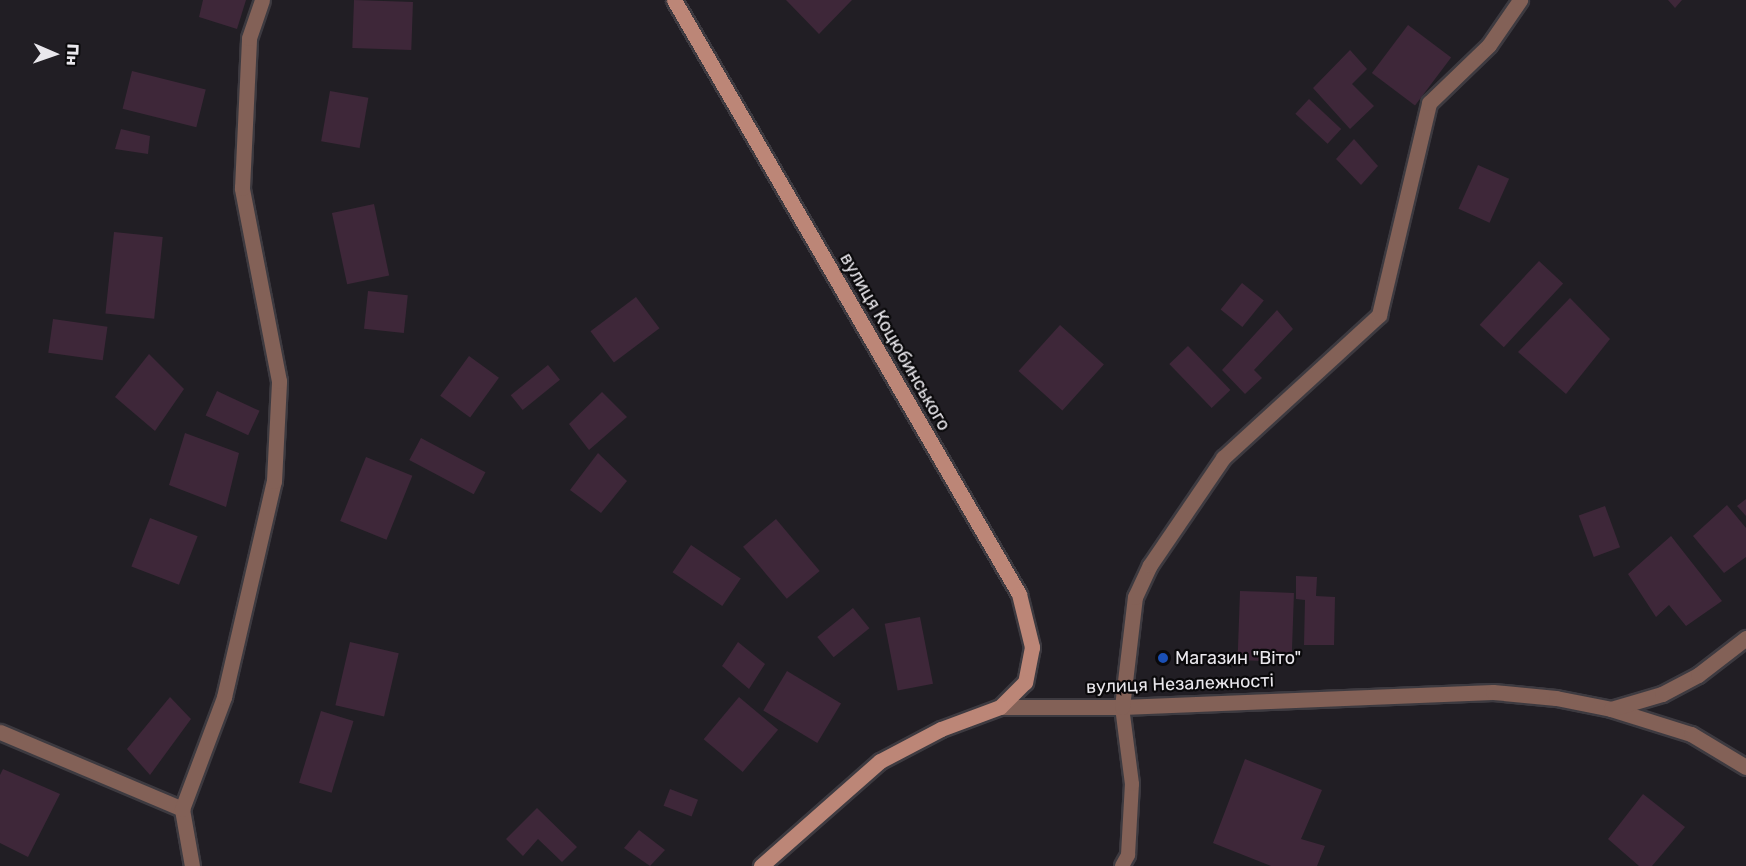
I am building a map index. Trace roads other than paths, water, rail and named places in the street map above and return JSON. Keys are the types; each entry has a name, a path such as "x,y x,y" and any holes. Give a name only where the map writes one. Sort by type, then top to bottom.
{"street":[{"path":"192,866 182,809 224,697 274,481 279,381 242,188 249,38 262,0"},
{"name":"вулиця Коцюбинського","path":"674,0 1019,594 1032,647 1025,682 1000,707"},
{"path":"1122,707 1135,597 1150,565 1223,458 1379,315 1429,103 1489,45 1520,0"},
{"path":"1611,709 1662,694 1689,680 1746,638"},
{"name":"вулиця Незалежності","path":"761,866 880,761 941,729 1000,707 1122,707 1493,692 1556,698 1611,709 1691,734 1746,767"},
{"path":"0,732 182,809"}],"lane":[{"path":"1122,707 1132,784 1128,855 1122,866"}],"place":[{"name":"Магазин \"Віто\"","path":"1163,658"}]}
